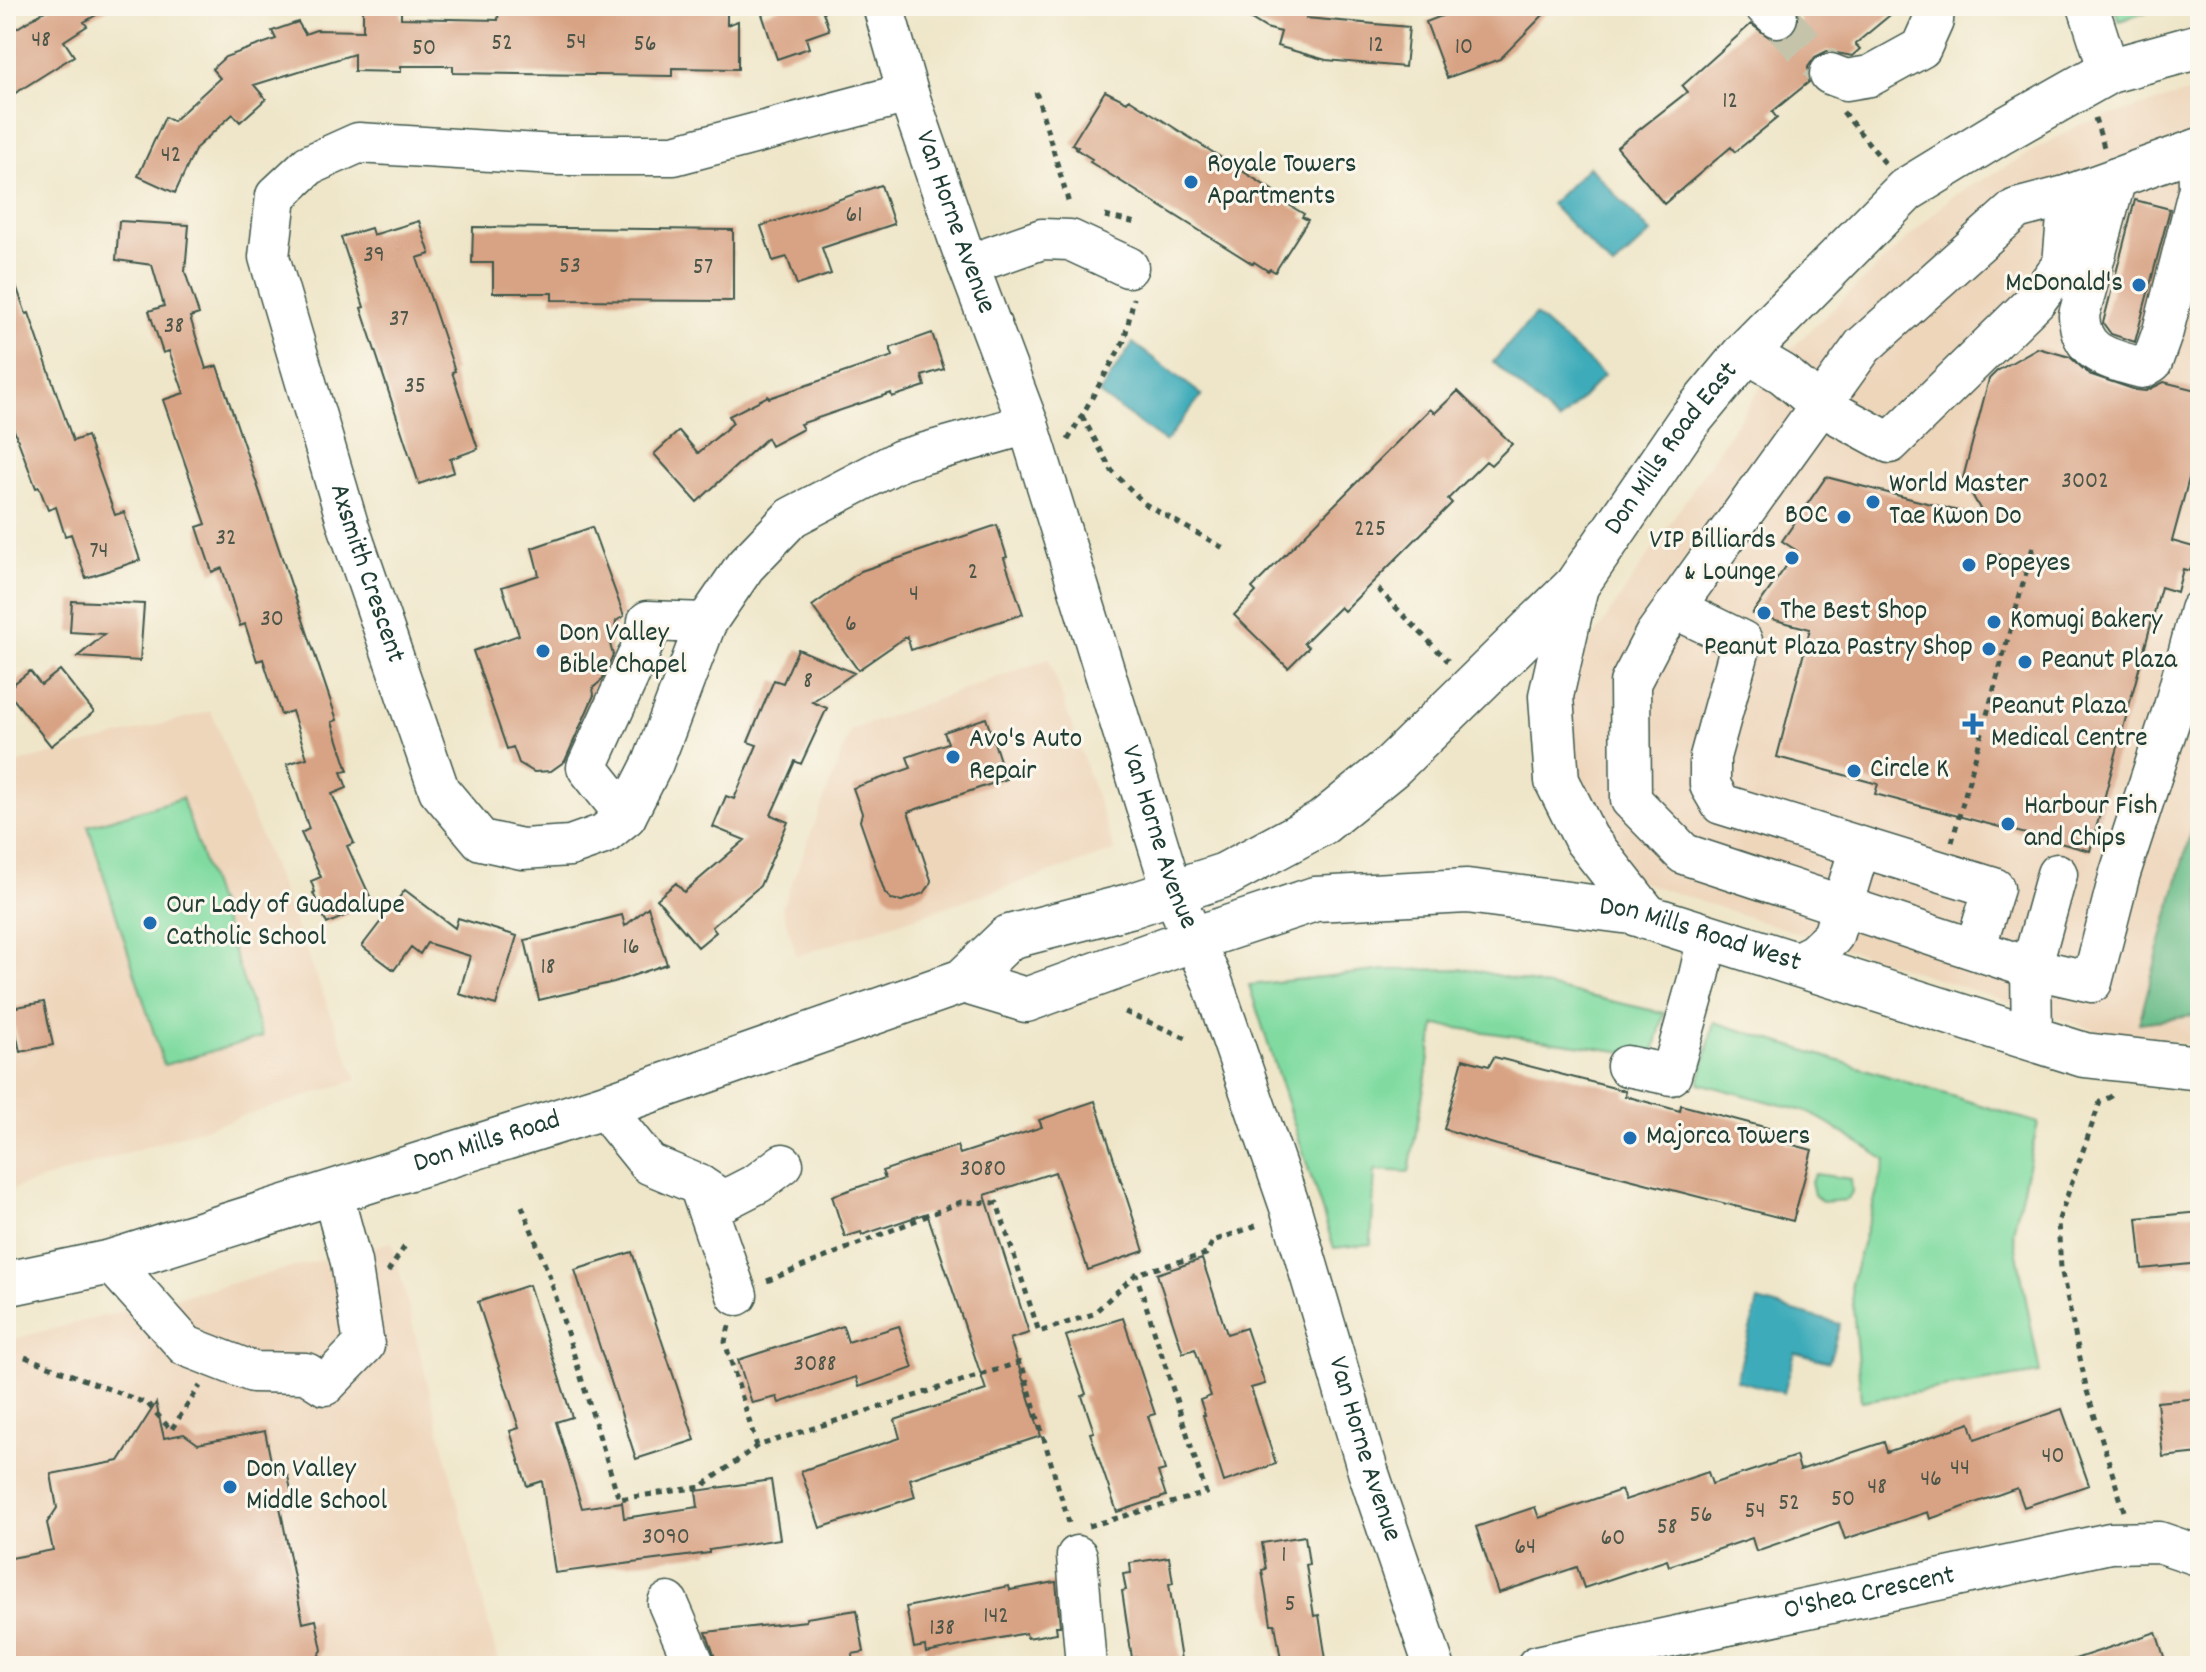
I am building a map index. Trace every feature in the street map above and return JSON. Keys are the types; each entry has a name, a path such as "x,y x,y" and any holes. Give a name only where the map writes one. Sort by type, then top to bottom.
{"main road":[{"name":"Don Mills Road East","path":"1173,893 1225,875 1322,823 1391,767 1576,586 1688,422 1746,352 1906,190 2109,71 2200,46"},
{"path":"1576,586 1551,696 1557,781 1586,839 1648,918"},
{"name":"Don Mills Road West","path":"1194,939 1315,899 1467,891 1631,912 2084,1055 2200,1068"},
{"name":"Don Mills Road","path":"6,1284 111,1262 603,1107 963,981 1009,937 1173,893"},
{"path":"963,981 1026,1000 1194,939"}],"street":[{"name":"Van Horne Avenue","path":"883,6 908,93 1046,479 1173,893 1212,981 1292,1213 1368,1471 1434,1666"},
{"path":"1833,89 1846,80 1870,76 1921,48 1933,21 1934,6"},
{"path":"2088,6 2109,71"},
{"name":"Axsmith Crescent","path":"908,93 674,155 555,155 358,143 309,165 276,196 269,257 348,525 439,790 481,840 522,849 570,846 604,834 626,816 653,763 706,623 745,566 792,517 901,460 1028,424"},
{"path":"2116,178 2079,315 2080,331 2100,357 2142,368 2152,362 2163,331 2199,188 2199,149 2116,178 2069,195 2016,209 1863,346 1655,635 1630,683 1631,800 1684,854 2031,968 2092,982 2120,873 2174,707 2200,610"},
{"path":"1746,352 1783,374 1820,405 1890,443 2036,300 2063,264 2069,195"},
{"path":"968,265 1042,239 1070,240 1128,267"},
{"path":"1674,608 1742,641 1710,757 1710,785 1721,804 1994,888 1975,949"},
{"path":"626,816 587,767 646,638 648,621 706,623"},
{"path":"1794,964 1814,954 1833,936 1860,847"},
{"path":"2032,1040 2031,968 2057,874"},
{"path":"1627,1066 1671,1075 1708,937"},
{"path":"603,1107 649,1164 699,1185 723,1201 758,1183 783,1164"},
{"path":"699,1185 737,1295"},
{"path":"111,1262 186,1346 253,1372 306,1373 325,1385 364,1345 351,1262 332,1192"},
{"path":"1079,1538 1086,1666"},
{"name":"O'Shea Crescent","path":"1537,1666 2110,1543 2159,1542 2200,1556"},
{"path":"668,1603 695,1666"}],"path":[{"path":"1833,89 1906,190"},
{"path":"1036,92 1070,208 1070,240"},
{"path":"1046,479 1124,341 1134,297 1128,267"},
{"path":"1082,415 1112,471 1145,504 1227,550"},
{"path":"1943,873 2033,547"},
{"path":"1996,555 2029,564"},
{"path":"1378,589 1452,665"},
{"path":"1125,1012 1191,1040"},
{"path":"2113,1095 2100,1102 2058,1222 2061,1268 2087,1391 2134,1543"},
{"path":"757,1446 725,1342 737,1295 793,1268 827,1258 961,1202 997,1203 1039,1332 1093,1314 1136,1274 1206,1254 1213,1241 1292,1213"},
{"path":"522,1206 549,1275 619,1499 701,1487 757,1446 1021,1362 1079,1538 1206,1493 1136,1274"},
{"path":"25,1357 148,1404 171,1430 218,1358"}],"shaded area":[{"path":"2200,89 2200,1047 2128,1032 2098,1031 1632,879 1585,818 1566,711 1586,649 1779,360 1950,198 2079,125"},
{"path":"1049,659 1115,851 797,956 782,908 851,730"},
{"name":"Our Lady of Guadalupe Catholic School","path":"211,711 357,1080 6,1191 6,766"},
{"name":"Don Valley Middle School","path":"392,1242 499,1666 6,1666 6,1341"}],"green space":[{"path":"2114,6 2166,6 2119,21"},
{"path":"2200,797 2200,1015 2139,1023"},
{"path":"182,798 262,1037 164,1065 88,826"},
{"path":"1469,969 1664,1013 1653,1056 1435,1025 1409,1172 1375,1170 1371,1244 1334,1248 1249,985 1385,970"},
{"path":"1714,1022 2038,1123 2013,1232 2040,1373 1861,1401 1851,1283 1886,1160 1811,1113 1699,1083"},
{"path":"1816,1174 1851,1179 1852,1192 1847,1200 1822,1202 1814,1195 1811,1181"}],"water":[{"path":"1589,166 1651,233 1613,268 1551,204"},
{"path":"1535,315 1604,375 1559,422 1493,362"},
{"path":"1133,343 1202,395 1165,442 1099,394"},
{"path":"1758,1301 1840,1324 1829,1362 1795,1353 1784,1393 1736,1380"}],"building":[{"path":"53,6 112,6 84,22 87,26 64,41 74,56 6,99 6,35"},
{"path":"363,6 401,6 401,18 498,20 499,6 604,6 604,10 686,11 686,6 715,6 715,9 727,9 727,25 738,21 738,69 672,68 672,76 453,73 453,66 401,66 401,72 354,71 354,54 254,85 266,99 240,122 233,114 196,148 175,193 138,176 165,117 173,121 220,78 212,69 225,57 276,39 272,31 298,22 305,34 316,30 363,31"},
{"path":"785,6 821,6 829,30 806,38 809,48 777,59 762,14"},
{"path":"1230,6 1310,6 1306,18 1409,27 1405,67 1326,60 1277,46 1281,32 1266,28"},
{"path":"1467,6 1552,6 1500,59 1447,78 1426,22"},
{"path":"1796,6 1901,6 1855,44 1860,49 1852,56 1827,51 1815,57 1808,67 1809,82 1772,112 1777,118 1735,152 1731,147 1664,204 1617,147 1687,92 1682,86 1751,24 1773,40 1793,33 1800,21"},
{"name":"Royale Towers Apartments","path":"1105,91 1127,102 1129,99 1291,202 1289,205 1304,214 1302,217 1308,220 1275,272 1253,264 1090,162 1092,159 1076,149 1078,147 1072,144"},
{"path":"881,185 894,224 822,248 831,274 797,285 787,257 773,261 761,226"},
{"name":"McDonald's","path":"2135,200 2170,209 2135,342 2111,334 2103,323"},
{"path":"119,221 189,225 185,272 199,314 190,317 206,369 217,366 337,720 332,722 348,771 341,772 347,788 332,794 354,843 347,846 373,903 327,924 313,893 311,881 321,877 301,833 309,829 287,764 307,758 292,711 281,715 263,659 257,661 245,624 240,626 222,568 212,572 197,527 206,524 163,400 184,393 169,351 163,353 149,311 164,306 152,265 116,260"},
{"path":"419,221 430,254 417,258 478,449 450,459 454,472 419,484 341,237 371,228 373,235"},
{"path":"473,227 733,230 733,301 552,300 552,293 493,293 493,263 472,263"},
{"path":"10,268 26,314 29,313 73,441 87,436 115,515 124,512 140,560 86,578 71,534 65,536 56,507 48,510 39,487 36,488 11,422 6,424 6,269"},
{"path":"932,333 944,369 922,376 925,386 892,397 891,393 800,424 803,429 771,446 767,438 697,502 654,454 679,431 698,453 733,423 729,416 768,396 893,356 890,348"},
{"name":"Peanut Plaza","path":"2037,348 2070,357 2089,374 2136,390 2146,391 2164,382 2200,391 2200,438 2172,541 2197,548 2190,571 2183,569 2177,592 2161,587 2090,851 1875,794 1878,784 1777,757 1810,629 1752,614 1797,551 1782,541 1826,477 1985,518 1963,478 1989,379"},
{"path":"1458,391 1512,444 1491,465 1486,461 1448,499 1452,503 1344,611 1340,607 1304,643 1309,647 1288,668 1234,615 1256,592 1252,588 1430,409 1435,413"},
{"path":"997,525 1007,557 1004,558 1023,614 911,650 907,636 858,670 812,606 861,571"},
{"name":"Don Valley Bible Chapel","path":"592,527 624,616 616,621 610,644 613,655 602,680 593,688 594,695 565,761 551,771 534,772 519,763 513,747 507,749 473,651 519,635 502,587 539,575 532,548"},
{"path":"72,601 144,604 140,661 77,657 105,634 70,632"},
{"path":"798,649 854,673 812,702 827,708 801,764 795,761 771,815 788,822 760,886 712,927 716,932 698,947 657,899 676,883 684,892 745,840 713,827 726,796 734,799 757,745 748,742 774,680 783,683"},
{"path":"60,670 94,712 51,746 6,690 30,671 41,685"},
{"path":"986,718 1006,779 908,812 931,880 924,893 902,901 891,899 885,893 860,821 862,813 853,788 911,768 907,757 948,743 944,732"},
{"path":"405,890 455,928 458,918 517,936 496,1005 459,994 470,956 427,943 420,954 411,947 394,970 362,946"},
{"path":"648,907 667,964 614,982 539,1000 525,940 622,915 625,926"},
{"path":"44,1002 53,1045 20,1052 11,1008"},
{"name":"Majorca Towers","path":"1494,1057 1626,1091 1625,1096 1680,1111 1681,1105 1787,1133 1786,1143 1812,1150 1793,1221 1444,1129 1463,1059 1489,1066"},
{"path":"1095,1101 1144,1251 1088,1270 1055,1172 985,1195 1029,1333 1010,1339 1041,1436 910,1479 915,1497 820,1528 801,1471 900,1438 895,1420 986,1390 927,1213 862,1235 861,1232 845,1237 832,1196 885,1178 882,1171 957,1146 960,1154 1042,1127 1039,1120"},
{"path":"2200,1212 2200,1263 2142,1269 2137,1218"},
{"path":"632,1252 695,1440 636,1459 575,1270"},
{"path":"1202,1259 1227,1334 1246,1328 1265,1384 1251,1388 1276,1464 1224,1482 1200,1400 1211,1396 1195,1349 1183,1353 1157,1274"},
{"path":"529,1285 572,1417 556,1422 582,1508 622,1502 624,1518 698,1507 696,1491 771,1480 780,1539 709,1550 709,1553 555,1573 542,1481 527,1486 510,1431 519,1428 478,1302"},
{"path":"1123,1318 1155,1414 1148,1416 1165,1470 1158,1472 1166,1496 1117,1512 1090,1433 1094,1432 1082,1396 1086,1394 1066,1336"},
{"path":"843,1326 848,1342 899,1326 913,1368 859,1387 856,1377 779,1403 777,1397 752,1403 738,1360"},
{"path":"2200,1398 2200,1453 2163,1457 2157,1402"},
{"path":"156,1403 164,1438 184,1434 198,1444 265,1431 272,1466 288,1476 294,1504 280,1507 303,1623 316,1620 322,1650 312,1666 6,1666 6,1559 53,1550 47,1523 57,1508 51,1474 119,1461"},
{"path":"2062,1409 2089,1485 2024,1507 2017,1488 1930,1519 1928,1512 1845,1539 1839,1522 1756,1551 1752,1538 1669,1566 1667,1560 1584,1588 1577,1567 1498,1593 1476,1527 1535,1507 1539,1518 1621,1490 1625,1500 1708,1472 1712,1484 1796,1456 1800,1470 1884,1442 1887,1452 1970,1423 1975,1439"},
{"path":"1305,1536 1314,1616 1319,1615 1327,1666 1282,1666 1262,1570 1266,1569 1262,1543"},
{"path":"1169,1557 1173,1583 1169,1584 1182,1666 1143,1666 1141,1657 1132,1658 1122,1591 1126,1590 1123,1574 1131,1573 1130,1563"},
{"path":"1056,1582 1060,1626 1056,1626 1057,1633 1027,1638 1026,1633 926,1653 925,1646 914,1648 906,1607 1009,1586 1010,1590"},
{"path":"857,1610 864,1652 852,1654 853,1660 811,1666 718,1666 706,1632 806,1621 806,1618"},
{"path":"2156,1632 2167,1666 2069,1666 2069,1661"}],"tunnel":[{"path":"1777,17 1830,74"}],"place":[{"name":"Royale Towers Apartments","path":"1191,182"},
{"name":"McDonald's","path":"2139,285"},
{"name":"World Master Tae Kwon Do","path":"1873,502"},
{"name":"BOC","path":"1844,517"},
{"name":"VIP Billiards & Lounge","path":"1792,558"},
{"name":"Popeyes","path":"1969,565"},
{"name":"The Best Shop","path":"1764,613"},
{"name":"Komugi Bakery","path":"1994,622"},
{"name":"Peanut Plaza Pastry Shop","path":"1989,649"},
{"name":"Don Valley Bible Chapel","path":"543,651"},
{"name":"Peanut Plaza","path":"2025,662"},
{"name":"Peanut Plaza Medical Centre","path":"1973,724"},
{"name":"Avo's Auto Repair","path":"953,757"},
{"name":"Circle K","path":"1854,771"},
{"name":"Harbour Fish and Chips","path":"2008,824"},
{"name":"Our Lady of Guadalupe Catholic School","path":"150,923"},
{"name":"Majorca Towers","path":"1630,1138"},
{"name":"Don Valley Middle School","path":"230,1487"}]}
